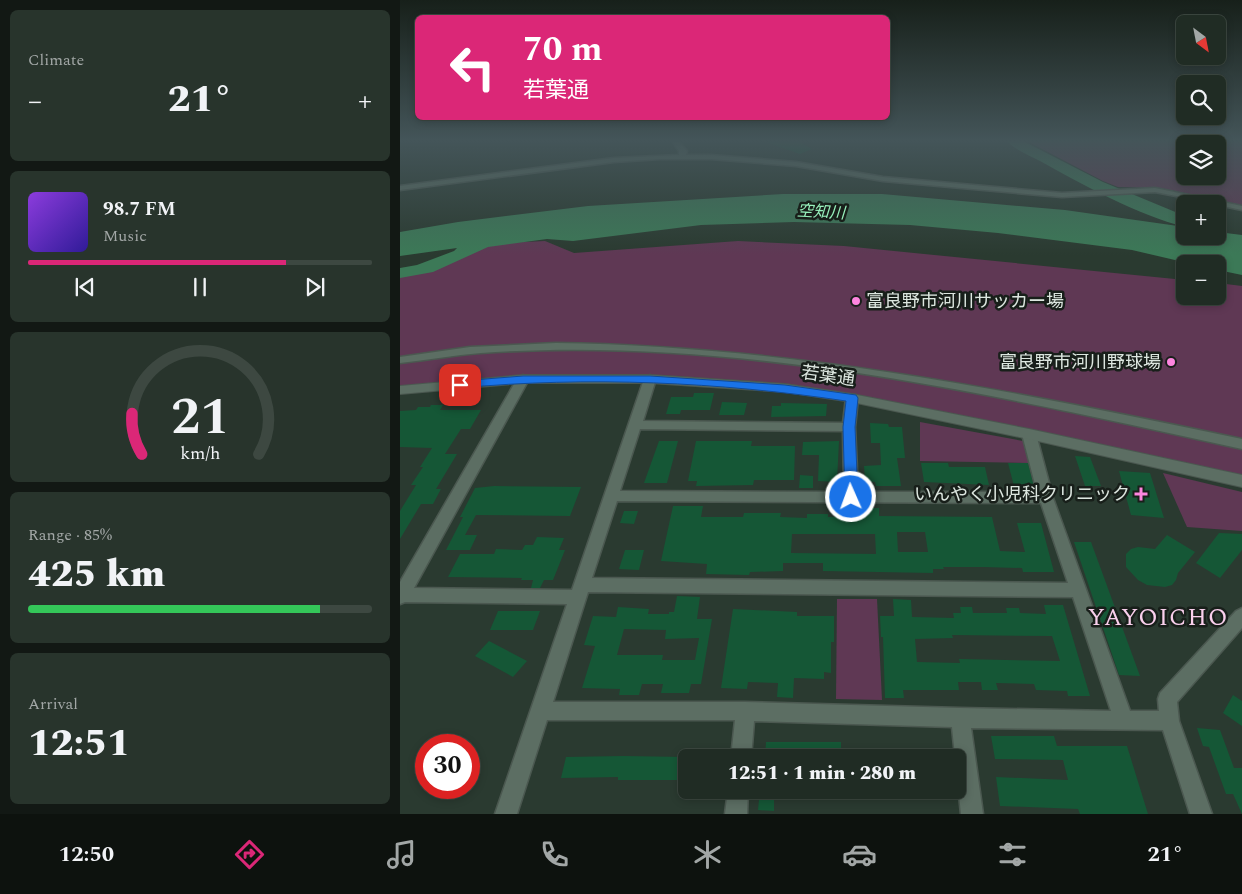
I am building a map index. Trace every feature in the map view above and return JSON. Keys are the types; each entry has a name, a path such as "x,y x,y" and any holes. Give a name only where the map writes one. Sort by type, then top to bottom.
{"street":[{"path":"400,190 478,179"},
{"path":"400,190 486,179"},
{"path":"866,179 897,184 1024,196 1100,194 1138,190 1164,191 1242,208"},
{"path":"883,179 1062,195"},
{"path":"400,360 492,348 548,346 619,347 730,354 825,365 950,386 1087,411 1242,444"},
{"path":"400,596 523,379"},
{"name":"若葉通","path":"400,390 523,379 650,379 776,388 852,398 1029,434 1242,481"},
{"path":"506,814 650,379"},
{"path":"851,497 849,427 852,398"},
{"path":"635,425 849,427"},
{"path":"1029,434 1046,498 1124,720"},
{"path":"612,496 1046,498"},
{"path":"400,596 579,591 1078,590"},
{"path":"1201,814 1169,721 1166,699 1242,616"},
{"path":"540,711 746,711 960,718 1169,721"},
{"path":"742,749 746,711"},
{"path":"960,718 972,814"},
{"path":"736,814 737,799"}],"shaded area":[{"path":"1099,179 1176,179 1176,185 1226,185 1226,179 1242,179 1242,205 1226,202 1226,195 1194,195 1161,188 1118,187"},
{"path":"545,241 574,253 738,241 844,246 1176,279 1176,305 1226,305 1226,284 1242,286 1242,481 852,398 713,382 523,379 400,390 400,275 485,244"},
{"path":"920,422 1023,441 1029,463 920,461"},
{"path":"1163,473 1242,492 1242,531 1187,527"},
{"path":"837,599 877,599 882,700 836,699"}],"water":[{"name":"空知川","path":"783,194 882,194 1065,210 1176,226 1176,245 1226,245 1226,233 1242,235 1242,275 1226,272 1226,255 1176,255 1176,260 1132,250 998,233 910,225 794,222 701,225 573,241 547,239 488,247 433,272 400,278 400,268 417,265 454,251 457,248 400,256 400,232 458,222 588,206"}],"building":[{"path":"694,393 714,393 710,410 681,410 680,414 666,414 671,397 693,397"},
{"path":"722,402 747,403 744,415 719,415"},
{"path":"781,403 827,404 826,416 771,417 772,406 781,406"},
{"path":"431,405 443,405 440,410 481,410 470,429 461,429 445,454 457,454 436,489 441,489 433,504 421,504 400,539 400,511 416,485 411,485 423,467 420,467 432,448 400,447 400,411 416,410 418,407 430,407"},
{"path":"870,423 888,424 889,427 902,427 905,458 897,458 901,486 876,486 875,482 865,481 864,466 881,465 880,443 871,443"},
{"path":"659,441 678,441 667,483 644,483"},
{"path":"696,441 752,441 751,446 795,446 794,480 754,480 753,485 696,486 697,481 688,481"},
{"path":"839,441 837,482 818,481 819,455 802,455 803,442"},
{"path":"1075,456 1090,457 1101,486 1085,486"},
{"path":"921,463 948,463 949,467 985,467 989,485 924,482"},
{"path":"1008,463 1028,463 1035,490 1015,490"},
{"name":"いんやく小児科クリニック","path":"1119,471 1150,473 1164,518 1131,515"},
{"path":"800,475 813,476 813,488 799,488"},
{"path":"494,486 581,487 570,516 476,515 465,535 477,535 470,550 446,550 475,488"},
{"path":"673,506 703,506 701,517 743,517 744,513 781,513 780,517 807,518 807,514 828,514 828,517 865,516 865,508 879,508 879,516 992,517 1000,551 1025,552 1017,523 1041,523 1054,572 1023,572 1022,568 983,567 943,567 944,569 933,569 933,573 823,571 823,563 783,563 783,571 750,572 749,575 706,574 707,564 661,561","holes":["897,532 925,532 928,552 898,552","792,534 875,534 876,554 791,553"]},
{"path":"624,511 638,511 634,524 620,523"},
{"path":"1219,533 1242,534 1242,550 1220,578 1196,563"},
{"path":"1167,535 1195,552 1178,573 1172,585 1165,587 1147,585 1138,580 1126,567 1126,554 1131,549 1138,547 1155,549"},
{"path":"537,537 564,538 559,550 565,550 553,580 544,580 540,588 531,588 533,580 521,580 522,578 448,577 460,554 494,554 496,549 522,550 525,545 533,545"},
{"path":"1074,542 1091,542 1140,676 1119,675"},
{"path":"625,550 644,550 639,570 619,569"},
{"path":"677,596 700,597 697,619 712,619 701,684 691,684 689,693 661,693 663,684 642,684 639,695 619,695 620,689 582,688 595,646 584,645 593,616 616,617 618,607 649,609 648,614 669,614 669,612 674,612","holes":["624,629 666,630 665,639 699,638 695,660 662,660 663,655 617,655"]},
{"path":"893,599 911,600 912,617 954,618 953,613 961,613 960,607 972,607 973,613 1007,613 1006,608 1019,608 1020,613 1046,614 1044,605 1063,605 1090,696 1068,696 1067,691 1036,690 1034,684 996,683 998,690 982,690 981,682 958,682 959,690 903,690 904,698 885,698 883,637 881,637 880,616 894,616","holes":["952,635 1052,636 1060,661 959,659 960,663 917,662 915,639 953,638"]},
{"path":"733,609 797,612 797,616 834,616 834,642 831,642 831,673 824,672 824,679 794,678 793,698 777,697 778,683 748,682 747,689 721,688"},
{"path":"498,611 540,611 533,630 490,630"},
{"path":"489,641 527,661 513,677 475,656"},
{"path":"1233,695 1242,701 1242,726 1223,713"},
{"path":"1197,728 1220,730 1234,768 1242,768 1242,814 1233,794 1226,794 1209,747 1203,746"},
{"path":"991,736 1054,736 1057,746 1127,746 1148,814 1080,814 1078,809 1000,806 996,777 1068,780 1063,760 995,759"},
{"path":"766,742 841,742 841,749 766,749"},
{"path":"566,757 678,757 678,780 618,780 618,777 561,778"},
{"path":"759,799 774,799 774,811 758,810"}],"waterway":[{"path":"1086,179 1141,205 1176,219"}],"place":[{"name":"富良野市河川サッカー場","path":"856,301"},
{"name":"富良野市河川野球場","path":"1171,362"},
{"name":"いんやく小児科クリニック","path":"1141,494"}],"district":[{"name":"YAYOICHO","path":"1158,618"}],"route":[{"path":"460,385 523,379 650,379 785,388 852,398 849,427 851,497"}]}
